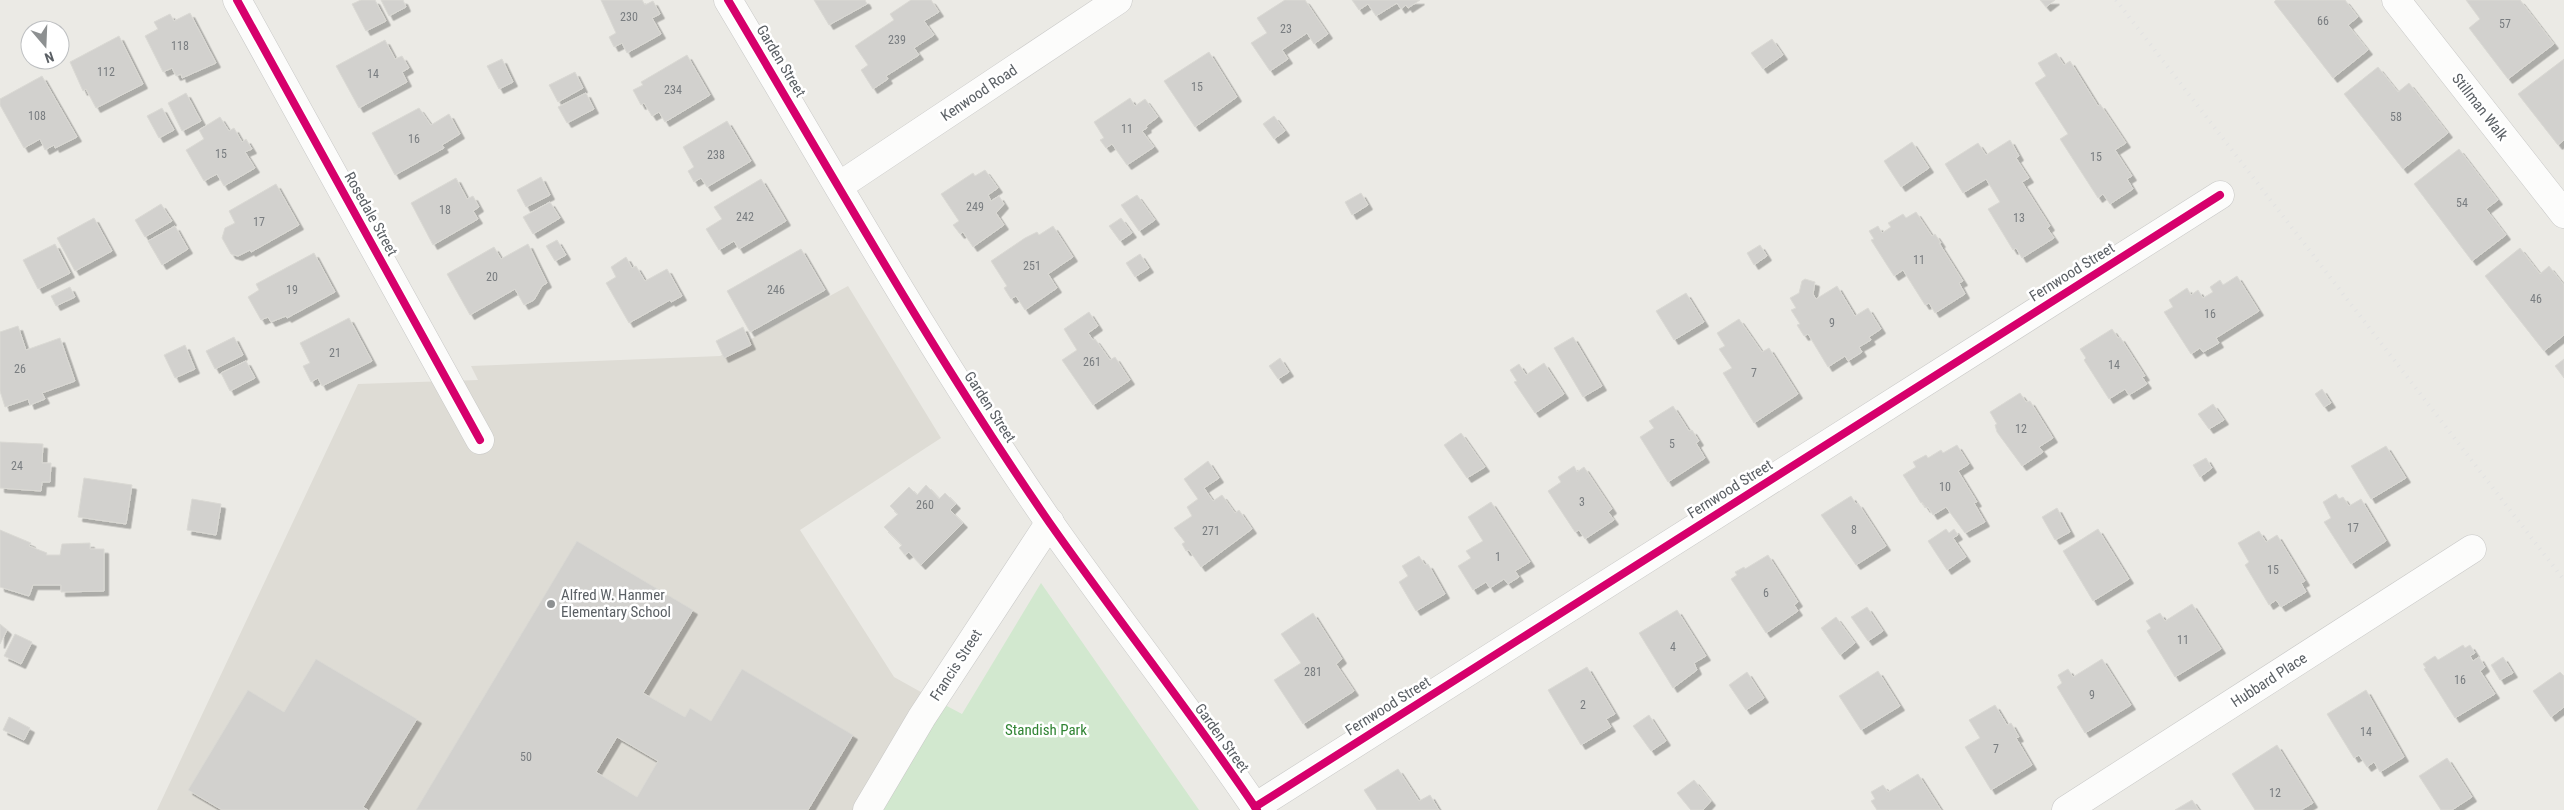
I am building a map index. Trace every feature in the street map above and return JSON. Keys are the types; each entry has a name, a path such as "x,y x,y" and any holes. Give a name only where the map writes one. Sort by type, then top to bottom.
{"street":[{"name":"Rosedale Street","path":"237,0 480,440"},
{"name":"Garden Street","path":"728,0 919,323 1050,522 1256,808"},
{"name":"Kenwood Road","path":"839,186 1118,0"},
{"name":"Stillman Walk","path":"2396,0 2564,214"},
{"name":"Fernwood Street","path":"1256,808 2220,195"},
{"name":"Francis Street","path":"867,810 922,717 1050,522"},
{"name":"Hubbard Place","path":"2066,810 2472,549"}],"shaded area":[{"name":"Alfred W. Hanmer Elementary School","path":"848,286 941,438 800,530 894,677 928,696 860,810 157,810 358,384 478,380 471,366 720,356"}],"green space":[{"name":"Standish Park","path":"1041,583 1199,810 860,810 928,696 962,714"}],"building":[{"path":"361,0 375,0 386,21 366,31 352,4"},
{"path":"381,0 403,0 406,7 389,16"},
{"path":"601,0 642,0 645,5 653,1 660,14 652,18 661,34 627,53 622,43 614,47 609,37 616,33"},
{"path":"814,0 865,0 867,4 829,25"},
{"path":"911,0 931,0 939,12 924,21 934,35 914,48 919,55 886,76 888,79 873,89 861,70 868,65 855,46 894,20 890,14"},
{"path":"1285,0 1305,0 1328,34 1314,44 1307,33 1282,50 1288,59 1270,71 1251,43 1267,33 1257,18"},
{"path":"1352,0 1420,0 1408,8 1406,5 1401,9 1397,3 1376,16 1368,4 1359,10"},
{"path":"2040,0 2055,0 2046,7"},
{"path":"2276,0 2345,0 2358,17 2348,25 2368,50 2333,78 2274,2"},
{"path":"2466,0 2520,0 2554,44 2508,79 2469,28 2480,19"},
{"path":"190,13 216,63 182,78 181,74 176,76 172,68 163,72 145,36 158,29 154,22 170,14 174,21"},
{"path":"119,36 143,84 96,108 86,89 83,91 70,62"},
{"path":"1772,39 1783,55 1763,69 1751,53"},
{"path":"385,40 395,59 402,56 409,68 402,72 407,82 359,108 336,66"},
{"path":"1209,52 1237,97 1195,127 1164,81"},
{"path":"2056,53 2064,65 2070,61 2098,106 2100,104 2126,143 2115,150 2132,176 2127,179 2133,189 2110,204 2103,194 2098,198 2060,139 2068,134 2035,83 2046,76 2038,63"},
{"path":"687,55 710,95 665,122 659,112 652,116 644,103 641,105 633,90 643,85 641,82"},
{"path":"502,59 513,82 499,89 487,66"},
{"path":"2564,59 2564,140 2558,145 2518,94"},
{"path":"2378,67 2398,92 2409,83 2448,133 2403,169 2344,94"},
{"path":"575,72 583,88 558,102 549,85"},
{"path":"42,76 77,137 55,148 54,145 45,150 40,139 24,148 0,105 0,99"},
{"path":"186,93 201,121 182,131 168,103"},
{"path":"586,93 594,109 567,123 558,107"},
{"path":"1130,98 1135,106 1145,99 1158,117 1142,131 1154,147 1127,165 1112,144 1106,148 1100,140 1104,138 1094,122"},
{"path":"162,108 174,130 159,138 147,116"},
{"path":"419,108 431,125 449,114 460,134 442,145 444,148 395,175 372,133"},
{"path":"1274,116 1285,131 1274,139 1263,124"},
{"path":"220,117 229,131 234,128 242,142 246,139 252,149 245,152 255,168 224,186 217,174 204,181 186,150 204,139 199,130"},
{"path":"727,121 751,161 707,187 701,178 694,182 688,171 694,167 683,147"},
{"path":"2010,140 2019,156 2016,158 2029,178 2022,182 2050,226 2047,228 2054,238 2022,258 2016,248 2013,250 1988,209 2000,202 1986,179 1963,193 1945,164 1978,143 1986,155"},
{"path":"1912,142 1929,168 1901,187 1884,161"},
{"path":"2459,149 2498,200 2486,209 2506,235 2472,261 2414,184"},
{"path":"985,170 998,188 988,195 991,201 999,196 1004,204 996,213 1004,225 973,247 963,232 960,234 953,225 959,221 941,194 973,173 975,176"},
{"path":"541,177 550,195 526,207 517,190"},
{"path":"456,178 467,199 473,196 479,207 473,211 478,219 433,245 411,203"},
{"path":"761,179 786,221 739,249 734,241 719,250 706,229 722,219 714,207"},
{"path":"276,184 299,225 251,252 250,250 238,256 231,254 222,238 225,228 235,223 229,211"},
{"path":"1361,193 1368,205 1352,215 1345,202"},
{"path":"1137,195 1155,220 1139,231 1121,205"},
{"path":"550,202 560,218 533,234 523,217"},
{"path":"161,204 172,221 145,237 135,220"},
{"path":"1916,212 1932,236 1935,234 1963,281 1959,283 1965,294 1935,313 1929,303 1925,305 1903,270 1894,276 1871,240 1874,239 1869,231 1878,226 1882,233 1891,227 1888,223 1903,214 1906,218"},
{"path":"94,218 112,251 75,271 57,238"},
{"path":"1121,218 1132,233 1120,241 1109,226"},
{"path":"175,226 188,249 162,265 148,241"},
{"path":"1053,226 1073,257 1048,274 1057,288 1025,310 1016,296 1011,299 1004,288 1007,286 991,261 1025,238 1037,232 1039,235"},
{"path":"557,240 566,255 555,261 546,246"},
{"path":"55,244 70,273 38,289 23,260"},
{"path":"528,244 547,283 542,286 534,300 524,305 515,289 470,315 447,274 494,247 501,259"},
{"path":"1760,245 1767,256 1754,265 1747,253"},
{"path":"2520,248 2540,274 2549,266 2564,285 2564,335 2544,351 2485,276"},
{"path":"801,249 825,290 750,332 727,291"},
{"path":"314,253 335,292 287,318 286,316 271,322 268,317 261,320 248,297 259,290 256,284"},
{"path":"1140,254 1149,268 1135,277 1126,263"},
{"path":"626,257 632,268 636,266 645,281 667,269 682,296 671,302 670,300 629,323 606,283 616,277 611,267"},
{"path":"2237,276 2259,311 2216,338 2219,343 2203,352 2200,348 2191,354 2164,312 2173,307 2169,300 2187,288 2191,295 2198,290 2203,298 2213,292 2210,287 2220,280 2223,285"},
{"path":"1805,279 1815,282 1813,294 1816,299 1837,286 1855,316 1868,308 1881,329 1869,337 1871,340 1859,347 1862,352 1848,361 1845,356 1828,367 1808,334 1804,336 1797,325 1800,324 1791,310 1796,308 1790,298 1799,293 1802,281"},
{"path":"70,287 75,297 56,306 51,296"},
{"path":"1686,293 1704,322 1674,340 1656,311"},
{"path":"1089,312 1098,326 1088,333 1093,340 1095,339 1110,360 1115,357 1130,380 1093,405 1062,360 1077,350 1064,329"},
{"path":"349,318 372,361 322,386 318,378 311,382 303,366 310,363 300,343"},
{"path":"1739,319 1762,352 1769,348 1798,394 1754,423 1723,373 1732,368 1719,349 1725,346 1717,333"},
{"path":"18,326 26,350 60,338 75,381 42,393 45,399 30,405 28,399 5,407 0,391 0,332"},
{"path":"743,327 751,345 724,358 716,341"},
{"path":"2112,329 2118,338 2120,337 2145,376 2142,377 2147,384 2129,395 2125,389 2109,399 2084,360 2086,358 2080,349"},
{"path":"234,337 243,355 215,369 206,351"},
{"path":"1573,337 1602,386 1583,397 1554,348"},
{"path":"185,345 195,369 175,378 164,355"},
{"path":"1280,358 1289,372 1278,379 1269,366"},
{"path":"2564,359 2564,378 2555,366"},
{"path":"246,361 255,378 230,391 221,373"},
{"path":"1544,363 1564,394 1535,413 1514,382 1517,381 1510,370 1519,364 1526,375"},
{"path":"2322,389 2331,403 2324,407 2315,394"},
{"path":"2020,393 2026,402 2030,401 2053,438 2039,447 2043,452 2022,466 1997,432 1995,425 1997,424 1990,412"},
{"path":"2213,404 2224,420 2209,429 2198,414"},
{"path":"1673,406 1689,431 1692,430 1699,441 1696,443 1705,458 1668,482 1640,437 1654,428 1649,421"},
{"path":"1461,433 1485,467 1467,478 1444,445"},
{"path":"0,442 43,444 42,463 51,463 50,482 42,482 41,491 0,488"},
{"path":"1957,445 1969,464 1958,471 1977,502 1974,503 1985,522 1965,533 1946,507 1933,515 1928,507 1926,508 1921,503 1903,475 1916,467 1913,462 1926,455 1928,458 1941,450 1943,453"},
{"path":"2386,446 2406,478 2371,499 2351,466"},
{"path":"2206,458 2212,468 2200,477 2193,465"},
{"path":"1208,461 1219,478 1204,488 1213,501 1222,495 1235,513 1239,510 1252,529 1201,567 1189,550 1186,551 1182,544 1185,542 1174,528 1192,516 1187,507 1198,499 1184,479"},
{"path":"1574,466 1577,472 1584,467 1612,509 1608,512 1614,520 1585,539 1579,530 1575,532 1548,491 1561,482 1558,477"},
{"path":"84,478 132,485 126,524 78,517"},
{"path":"926,485 939,499 945,493 956,504 950,510 963,523 921,565 909,552 905,555 899,548 902,545 884,527 898,514 890,506 909,487 917,495"},
{"path":"2336,494 2339,499 2343,497 2349,506 2361,499 2386,541 2351,564 2324,522 2331,518 2323,502"},
{"path":"1851,496 1856,504 1858,503 1886,546 1856,565 1821,515"},
{"path":"192,499 221,504 216,535 187,530"},
{"path":"1491,502 1530,562 1515,571 1519,577 1508,584 1504,579 1490,588 1486,582 1473,590 1458,566 1471,558 1466,551 1483,541 1468,517"},
{"path":"2057,508 2070,532 2055,540 2042,517"},
{"path":"1946,529 1949,533 1954,529 1958,535 1953,538 1966,557 1947,570 1928,541"},
{"path":"2098,529 2129,579 2093,601 2063,551"},
{"path":"0,530 31,543 29,546 47,553 46,555 60,555 62,544 90,543 90,549 104,549 104,591 61,592 61,585 33,585 29,596 0,587"},
{"path":"2259,531 2266,542 2277,535 2305,581 2301,583 2306,592 2281,607 2276,600 2269,605 2245,565 2249,562 2238,543"},
{"path":"577,541 693,610 643,693 685,717 690,708 711,721 742,669 853,735 808,810 416,810","holes":["617,737 658,761 637,797 596,772"]},
{"path":"1768,555 1798,602 1794,605 1798,611 1766,633 1731,579 1737,575 1735,572 1744,567 1745,569"},
{"path":"1419,556 1425,565 1428,564 1445,594 1416,611 1399,582 1408,576 1402,566"},
{"path":"2192,604 2221,649 2175,677 2147,631 2151,628 2146,621 2160,613 2165,621"},
{"path":"1867,607 1883,631 1868,641 1851,617"},
{"path":"1677,610 1706,656 1694,663 1697,670 1673,688 1639,633"},
{"path":"1313,613 1342,659 1336,664 1354,691 1303,724 1274,680 1301,663 1281,634"},
{"path":"1836,617 1855,643 1840,655 1821,628"},
{"path":"0,624 7,630 0,644"},
{"path":"15,634 32,642 21,664 4,656"},
{"path":"2463,645 2465,648 2470,645 2475,653 2470,656 2473,661 2479,657 2485,667 2480,671 2495,694 2455,718 2424,669 2426,668 2423,664 2435,656 2438,660"},
{"path":"2503,657 2513,673 2500,680 2491,665"},
{"path":"316,659 417,719 363,807 368,810 222,810 188,790 248,690 284,712"},
{"path":"2102,659 2131,705 2085,733 2057,687 2062,683 2058,675 2068,669 2073,677"},
{"path":"1587,667 1615,714 1606,719 1611,727 1581,745 1548,690"},
{"path":"1878,671 1900,706 1861,730 1839,696"},
{"path":"1747,672 1764,698 1746,710 1729,685"},
{"path":"2560,672 2564,676 2564,707 2551,717 2533,691"},
{"path":"2366,690 2404,757 2380,772 2374,762 2367,767 2359,755 2354,758 2327,714"},
{"path":"1995,705 2007,725 2011,723 2019,737 2016,738 2032,765 1991,790 1965,747 1980,738 1969,720"},
{"path":"1649,715 1666,741 1651,751 1633,726"},
{"path":"9,717 30,728 24,740 3,730"},
{"path":"2277,745 2313,803 2301,810 2255,810 2232,774"},
{"path":"2447,758 2472,797 2452,810 2441,810 2419,776"},
{"path":"1398,769 1419,801 1430,795 1439,810 1377,810 1364,790"},
{"path":"1918,774 1941,810 1877,810 1871,801 1875,799 1871,792 1883,785 1888,792"},
{"path":"1694,780 1711,801 1703,810 1691,810 1677,793"},
{"path":"2192,800 2199,810 2175,810"}],"railway":[{"path":"2116,0 2564,580"}],"cycle path":[{"path":"237,0 480,440"},
{"path":"728,0 884,264 1006,459 1049,522 1257,810"},
{"path":"1255,807 2220,195"}],"place":[{"name":"Alfred W. Hanmer Elementary School","path":"551,604"}]}
